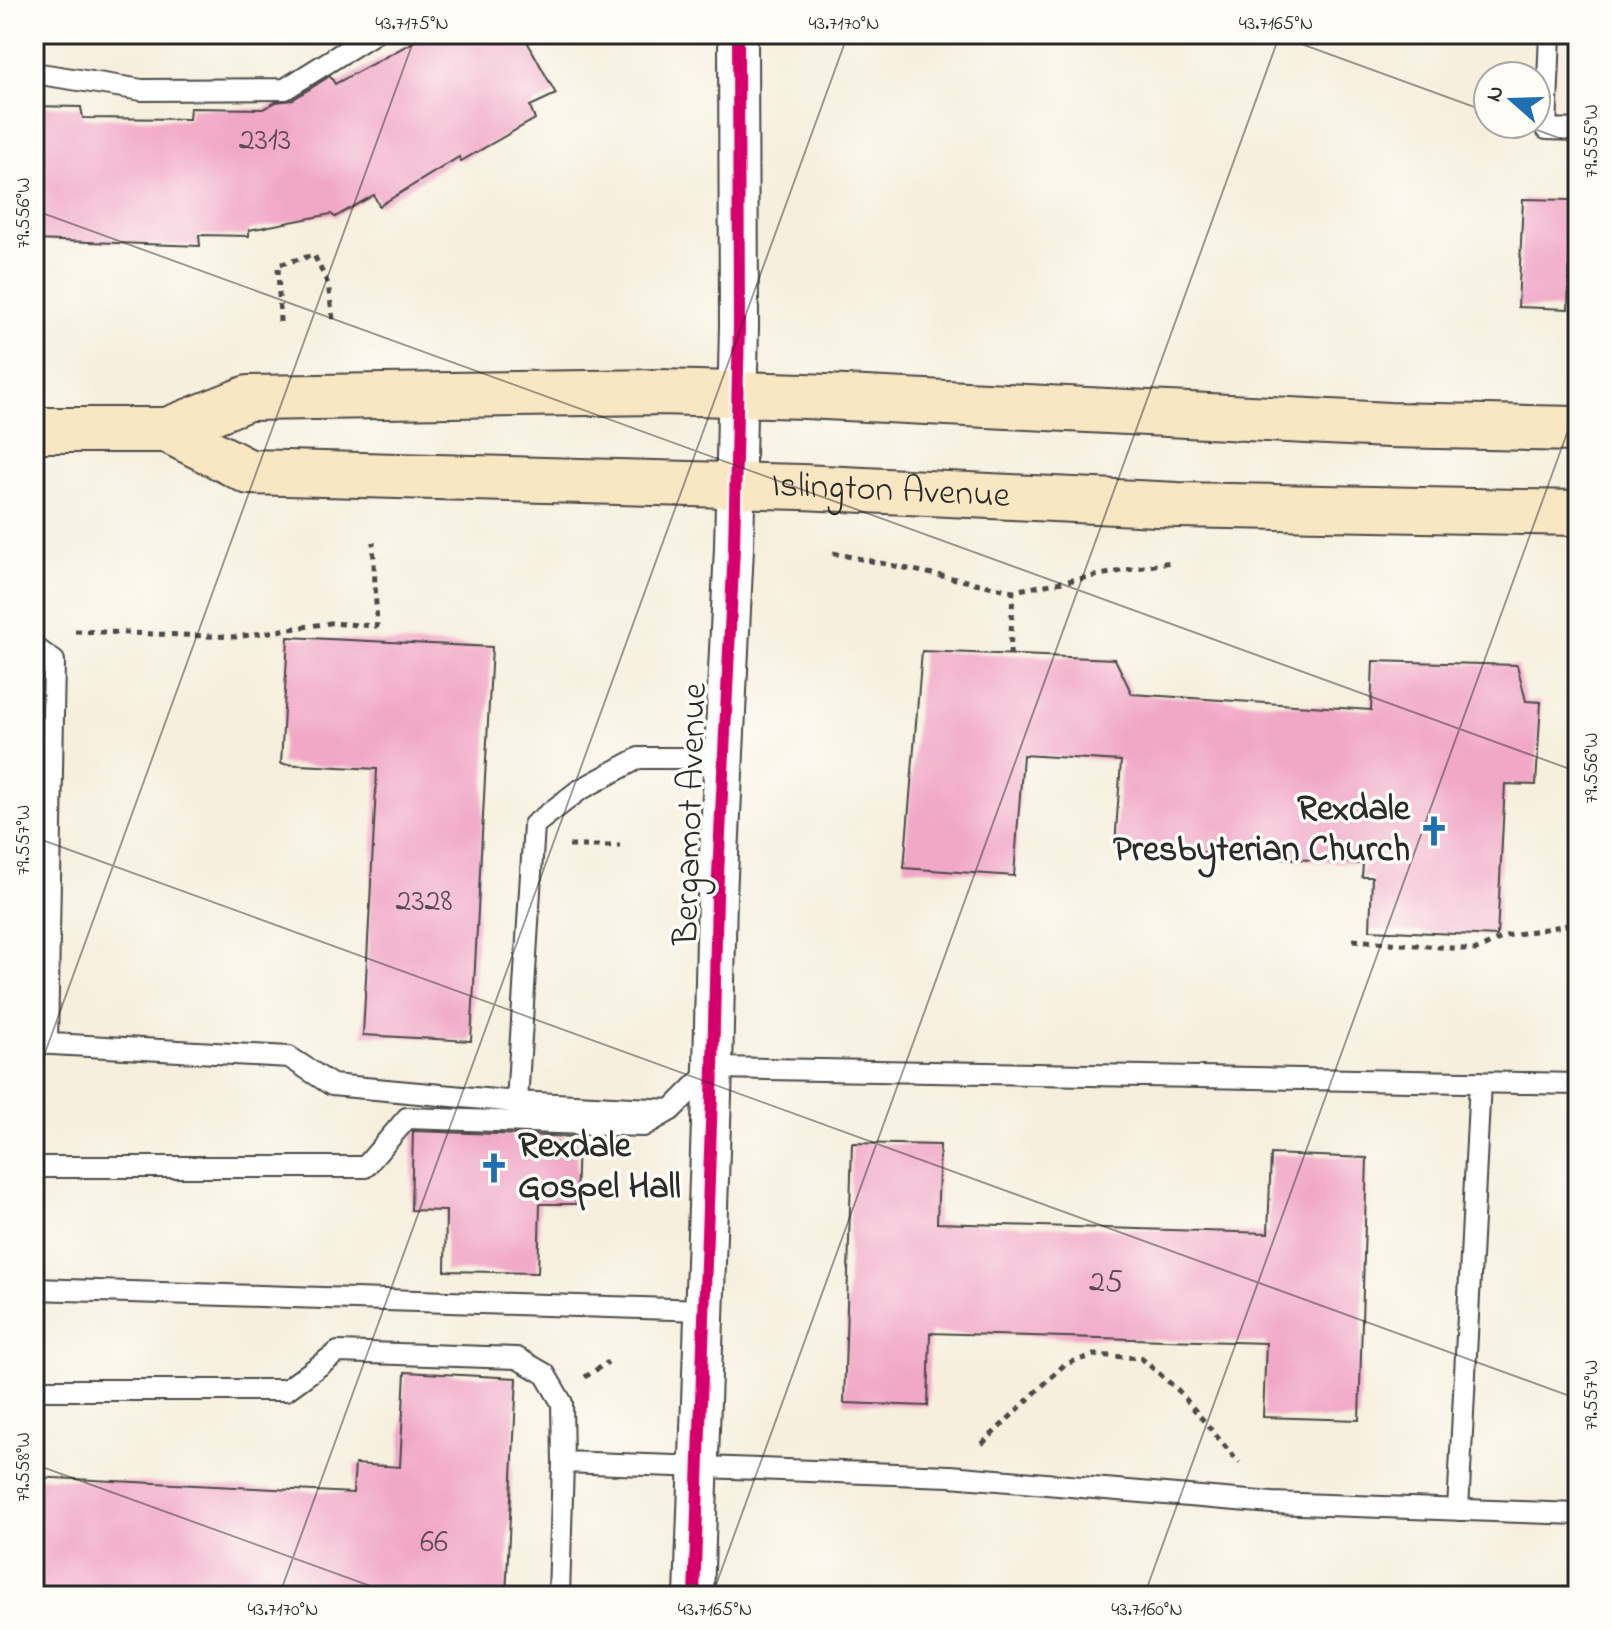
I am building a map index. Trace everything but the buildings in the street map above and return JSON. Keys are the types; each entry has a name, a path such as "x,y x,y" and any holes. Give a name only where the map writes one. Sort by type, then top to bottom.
{"main road":[{"name":"Islington Avenue","path":"34,430 167,430 248,398 659,392 1389,425 1578,429"},
{"name":"Islington Avenue","path":"167,430 249,472 734,484 1178,505 1578,513"}],"street":[{"name":"Bergamot Avenue","path":"694,1596 723,758 734,548 739,325 738,34"}],"lane":[{"path":"34,73 142,90 285,89 373,34"},
{"path":"1550,34 1546,129 1578,130"},
{"path":"34,647 54,661 40,1043 289,1057 332,1085 517,1102 671,1110"},
{"path":"517,1102 534,825 578,791 639,758 723,758"},
{"path":"34,1167 365,1167 407,1118 643,1126 671,1110 713,1068 1578,1084"},
{"path":"1458,1510 1480,1082"},
{"path":"34,1289 704,1310"},
{"path":"34,1390 286,1390 338,1352 517,1358 545,1374 562,1403 559,1596"},
{"path":"563,1462 950,1476 1272,1503 1578,1514"}],"path":[{"path":"280,322 278,265 314,255 328,284 333,319"},
{"path":"65,631 236,637 330,623 377,626 373,542"},
{"path":"833,553 1013,591 1171,562"},
{"path":"1010,655 1013,591"},
{"path":"531,846 620,846"},
{"path":"1353,940 1476,950 1506,936 1578,923"},
{"path":"950,1476 1065,1364 1094,1355 1141,1358 1178,1390 1272,1503"}],"cycle path":[{"path":"694,1596 717,896 734,548 739,325 738,34"}],"place":[{"name":"Rexdale Presbyterian Church","path":"1434,831"},
{"name":"Rexdale Gospel Hall","path":"494,1168"}]}
